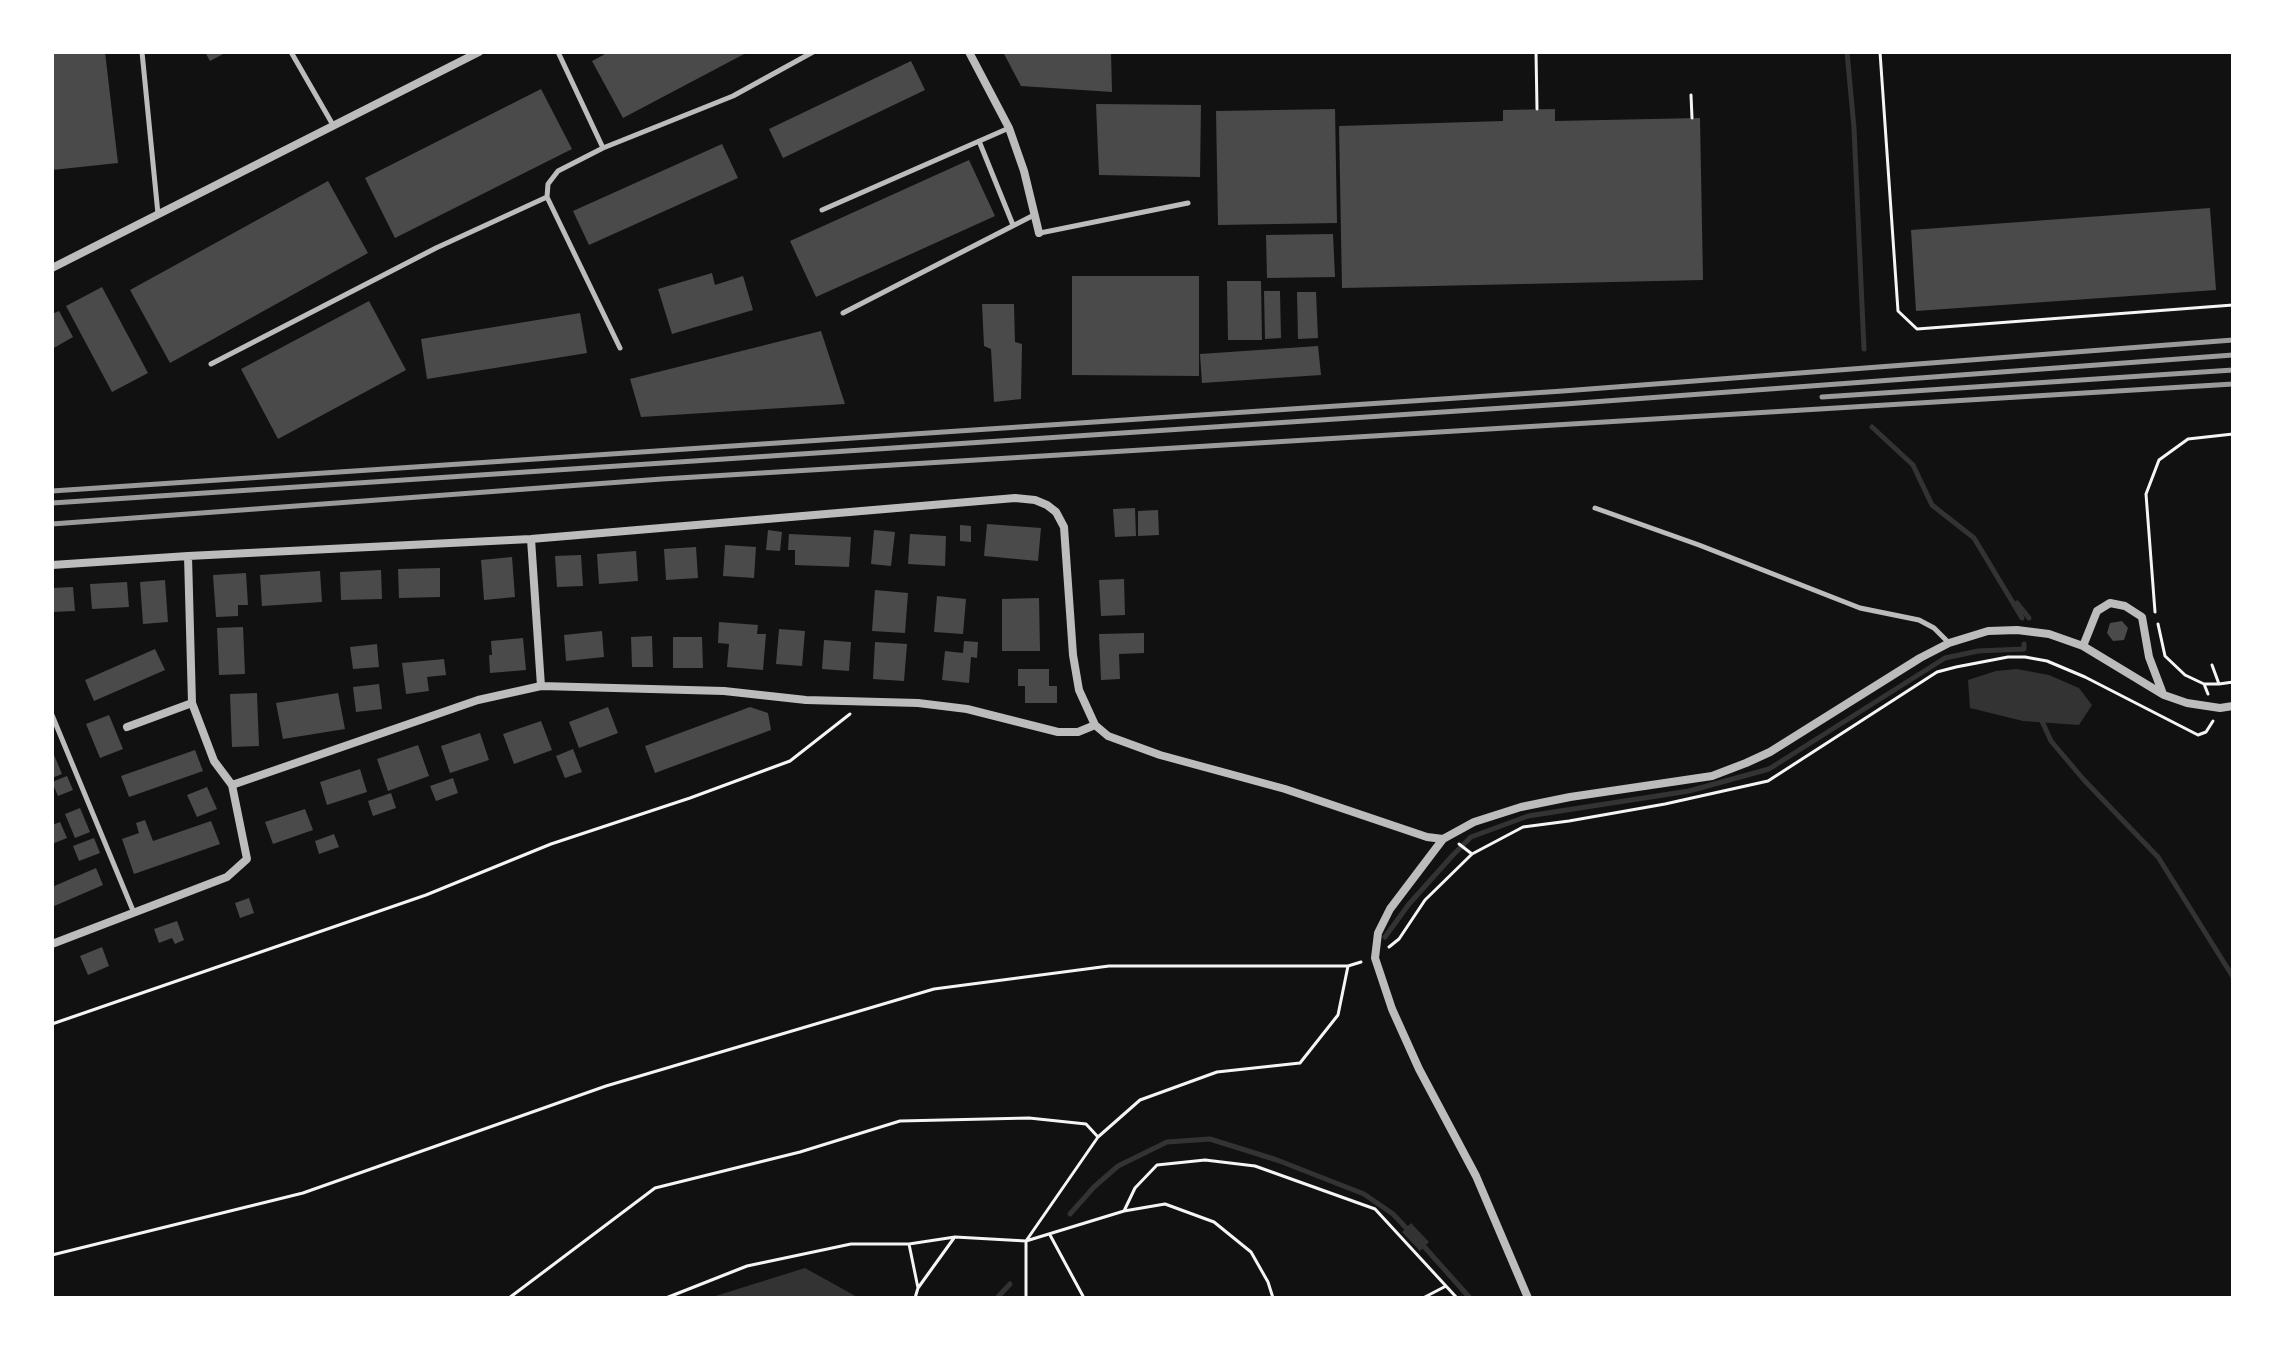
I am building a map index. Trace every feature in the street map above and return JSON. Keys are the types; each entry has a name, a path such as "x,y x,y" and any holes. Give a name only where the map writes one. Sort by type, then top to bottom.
{"street":[{"path":"52,268 479,52"},
{"path":"969,52 1009,128 1024,171 1039,233"},
{"path":"52,565 531,539 999,499 1035,500 1056,512 1064,527 1073,655 1079,690 1095,725 1108,736 1160,755 1285,789 1427,837 1443,839"},
{"path":"531,539 541,686"},
{"path":"52,944 227,877 247,859 232,785 214,761 192,703 188,556"},
{"path":"2083,646 2097,611 2110,603 2125,606 2142,617 2149,657 2164,695"},
{"path":"1528,1298 1476,1176 1392,1009 1375,958 1378,933 1390,909 1443,839 1474,822 1521,807 1712,776 1770,752 1920,658 1949,643 1988,631 2017,630 2049,634 2083,646 2164,695 2212,707 2233,706"},
{"path":"232,785 478,700 541,686 724,691 806,700 918,703 967,709 1058,732 1078,732 1095,725"},
{"path":"127,727 192,703"}],"lane":[{"path":"142,52 158,214"},
{"path":"291,52 334,126"},
{"path":"558,52 603,148"},
{"path":"620,348 547,197 548,184 558,171 603,148 733,96 813,52"},
{"path":"822,210 1009,128"},
{"path":"979,141 1013,225"},
{"path":"211,364 436,248 547,197"},
{"path":"1039,233 1188,203"},
{"path":"843,313 1034,215"},
{"path":"1595,508 1860,608 1919,620 1934,628 1949,643"},
{"path":"52,715 134,913"}],"path":[{"path":"1536,52 1537,109"},
{"path":"1880,52 1898,311 1917,329 2233,305"},
{"path":"1691,95 1692,118"},
{"path":"2155,610 2146,494 2159,460 2188,439 2233,434"},
{"path":"2159,626 2165,656 2185,675 2204,684 2233,682"},
{"path":"1375,958 1399,939 1425,900 1472,854 1523,827 1665,804 1768,781 1937,672 1955,664 2025,657 2047,661 2198,735 2206,732 2213,721"},
{"path":"2212,665 2219,684"},
{"path":"2204,684 2212,707"},
{"path":"52,1024 426,895 551,844 790,761 865,702"},
{"path":"52,1255 303,1193 606,1086 934,989 1109,966 1348,966 1338,1015 1300,1063 1204,1076 1140,1100 1098,1137 1026,1241 1026,1298"},
{"path":"509,1298 655,1188 800,1152 900,1121 1029,1118 1086,1124 1098,1137"},
{"path":"1124,1211 1135,1188 1157,1165 1205,1160 1255,1166 1375,1209 1457,1298"},
{"path":"666,1298 747,1266 851,1244 909,1244 955,1237 1026,1241 1124,1211 1165,1204 1214,1222 1251,1252 1273,1298"},
{"path":"1050,1235 1084,1298"},
{"path":"915,1298 918,1288 955,1237"},
{"path":"909,1244 918,1288"},
{"path":"1423,1298 1446,1286"}],"shaded area":[{"path":"2017,669 2049,675 2079,688 2092,705 2079,725 2023,721 1970,708 1968,680 1996,671"},
{"path":"1411,1223 1429,1242 1420,1251 1402,1232"},
{"path":"805,1268 859,1298 709,1298"}],"building":[{"path":"52,52 105,52 118,163 52,170"},
{"path":"205,52 227,52 210,61"},
{"path":"609,52 748,52 623,118 592,61"},
{"path":"1003,52 1111,52 1112,92 1021,86"},
{"path":"911,61 925,90 783,158 769,129"},
{"path":"541,89 572,149 395,238 365,178"},
{"path":"1096,104 1201,105 1200,177 1099,175"},
{"path":"1335,109 1337,223 1218,225 1216,111"},
{"path":"1555,109 1555,121 1700,118 1703,280 1342,288 1339,126 1503,121 1503,110"},
{"path":"722,144 738,178 589,245 573,211"},
{"path":"969,160 995,216 816,297 790,241"},
{"path":"328,181 368,253 170,363 130,290"},
{"path":"2210,208 2216,290 1916,311 1911,230"},
{"path":"1333,234 1335,277 1267,278 1266,235"},
{"path":"712,273 715,285 743,276 753,310 672,334 658,289"},
{"path":"1072,276 1199,276 1199,376 1072,375"},
{"path":"1227,281 1261,281 1262,340 1228,340"},
{"path":"102,287 148,373 112,392 66,306"},
{"path":"1264,291 1280,291 1281,338 1265,339"},
{"path":"1297,292 1316,292 1318,338 1298,339"},
{"path":"369,301 406,370 278,439 241,369"},
{"path":"982,304 1014,304 1015,342 1022,344 1021,399 994,402 991,349 984,346"},
{"path":"59,311 73,337 52,349 52,314"},
{"path":"580,313 587,353 427,379 421,339"},
{"path":"821,331 845,404 641,417 630,379"},
{"path":"1318,346 1321,375 1202,383 1200,354"},
{"path":"1135,508 1136,536 1115,537 1113,509"},
{"path":"1158,510 1159,535 1138,536 1138,511"},
{"path":"987,524 1041,528 1038,561 984,556"},
{"path":"960,525 971,526 971,542 960,541"},
{"path":"768,530 782,532 780,551 766,550"},
{"path":"874,530 895,532 891,566 871,564"},
{"path":"789,534 851,537 849,567 795,565 795,550 788,550"},
{"path":"910,534 946,536 945,566 908,564"},
{"path":"725,545 756,547 754,578 723,576"},
{"path":"696,547 698,578 666,580 664,549"},
{"path":"636,551 638,581 599,584 597,554"},
{"path":"581,555 583,586 557,587 555,556"},
{"path":"512,557 515,597 484,600 481,560"},
{"path":"440,568 440,597 399,598 398,569"},
{"path":"381,570 382,599 341,600 340,572"},
{"path":"320,571 322,602 262,606 260,575"},
{"path":"246,573 248,605 238,605 238,616 216,617 213,575"},
{"path":"1124,579 1125,615 1101,616 1099,580"},
{"path":"165,580 168,622 143,624 140,582"},
{"path":"127,582 129,607 92,609 90,584"},
{"path":"73,587 75,611 52,612 52,588"},
{"path":"875,590 908,593 905,633 872,631"},
{"path":"937,596 966,599 963,634 934,632"},
{"path":"1039,598 1040,651 1002,651 1002,599"},
{"path":"2122,621 2128,628 2124,640 2113,641 2107,633 2110,623"},
{"path":"719,622 758,625 757,634 766,634 763,670 727,667 729,644 718,643"},
{"path":"243,627 245,674 219,675 217,628"},
{"path":"779,629 805,631 802,666 776,664"},
{"path":"602,631 604,657 566,661 564,635"},
{"path":"1144,633 1144,653 1119,654 1120,679 1101,680 1099,634"},
{"path":"652,636 653,667 632,667 631,637"},
{"path":"673,637 702,637 703,668 673,668"},
{"path":"523,638 526,670 490,673 491,641"},
{"path":"824,640 851,642 849,671 822,669"},
{"path":"964,641 978,642 977,658 971,657 969,683 942,680 945,651 963,653"},
{"path":"875,642 907,644 904,681 873,679"},
{"path":"377,644 379,667 353,669 350,647"},
{"path":"155,649 165,670 94,701 85,680"},
{"path":"444,659 446,675 427,677 429,691 406,694 402,663"},
{"path":"1018,669 1049,669 1049,686 1057,686 1057,703 1025,703 1025,686 1018,686"},
{"path":"379,684 382,709 356,712 353,687"},
{"path":"257,693 259,746 232,747 230,694"},
{"path":"338,693 345,729 283,739 276,703"},
{"path":"608,707 618,733 579,748 569,722"},
{"path":"750,707 768,713 771,730 655,773 645,746"},
{"path":"109,715 123,749 100,758 86,724"},
{"path":"541,721 552,750 514,764 503,734"},
{"path":"480,733 489,760 450,773 441,746"},
{"path":"418,745 429,776 388,791 377,759"},
{"path":"573,749 582,772 565,778 556,756"},
{"path":"52,750 62,774 52,778"},
{"path":"195,750 203,771 129,797 121,776"},
{"path":"360,769 367,792 327,805 320,782"},
{"path":"67,776 73,790 58,796 52,782"},
{"path":"453,778 458,793 436,801 430,786"},
{"path":"207,787 217,809 197,817 187,795"},
{"path":"391,793 396,808 373,816 368,801"},
{"path":"80,808 90,832 75,838 65,814"},
{"path":"305,809 313,830 273,844 265,822"},
{"path":"145,820 153,841 211,821 220,844 134,874 122,839 139,833 136,823"},
{"path":"60,822 67,838 52,844 52,825"},
{"path":"334,834 339,847 319,854 315,841"},
{"path":"94,838 100,853 79,861 73,846"},
{"path":"96,868 103,885 52,907 52,887"},
{"path":"249,898 254,913 240,918 235,903"},
{"path":"177,921 184,940 175,944 172,938 159,943 154,929"},
{"path":"102,947 109,966 88,975 80,956"}],"waterway":[{"path":"1847,52 1854,128 1864,349"},
{"path":"1872,427 1913,465 1932,505 1974,538 2022,618"},
{"path":"2017,603 2029,618"},
{"path":"1385,937 1409,904 1471,837 1528,816 1689,791 1769,769 1945,658 1978,651 2024,649 2024,644"},
{"path":"2041,719 2051,741 2084,780 2158,857 2233,977"},
{"path":"1070,1214 1118,1166 1167,1142 1210,1139 1277,1160 1364,1194 1393,1214 1410,1232"},
{"path":"1420,1242 1470,1298"},
{"path":"997,1298 1010,1284"}],"railway":[{"path":"52,491 1563,391 2233,340"},
{"path":"52,503 1565,404 2233,355"},
{"path":"1822,397 2233,370"},
{"path":"52,524 662,479 2233,384"}]}
